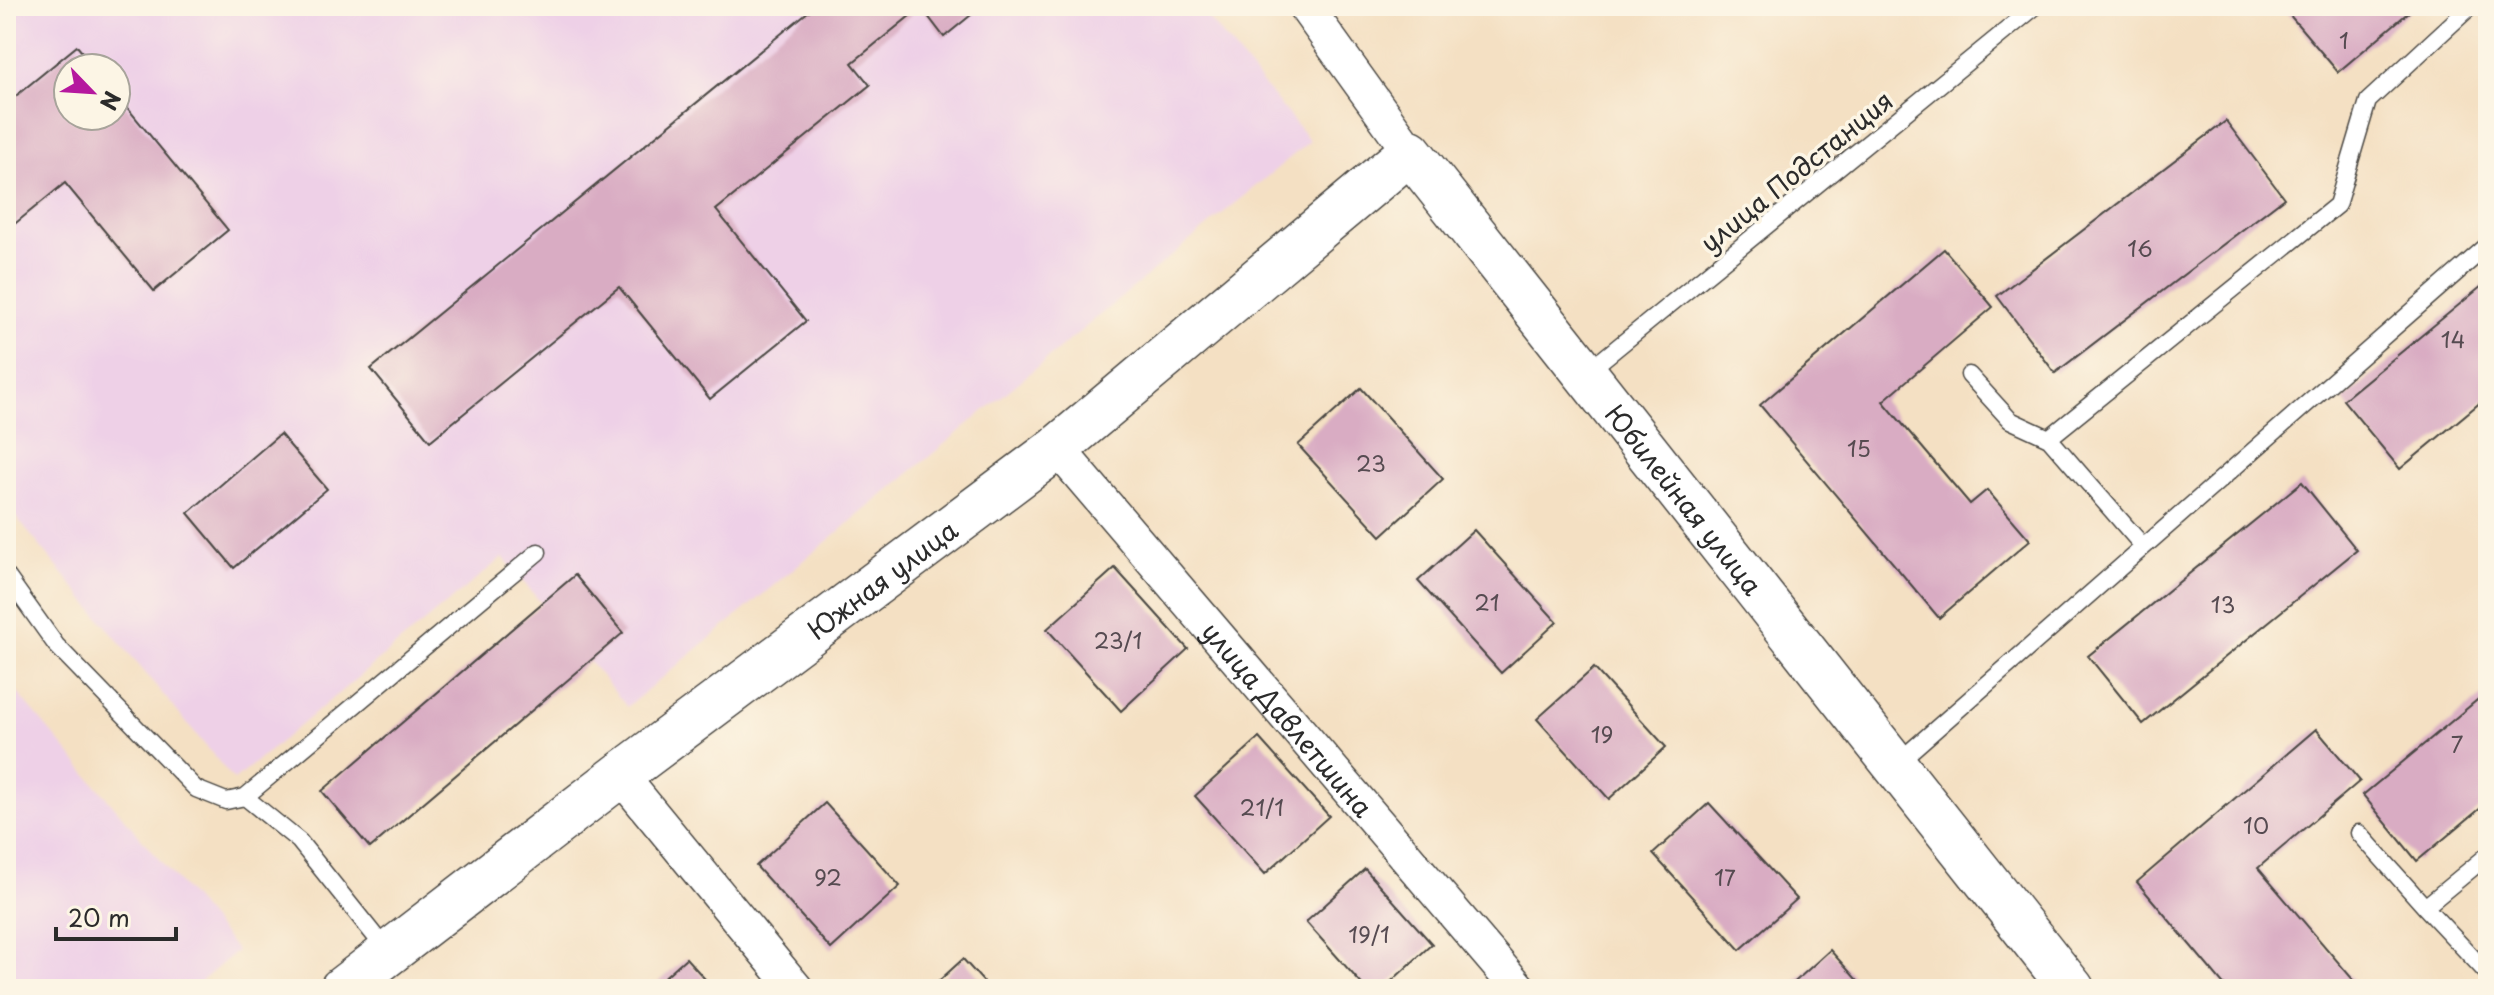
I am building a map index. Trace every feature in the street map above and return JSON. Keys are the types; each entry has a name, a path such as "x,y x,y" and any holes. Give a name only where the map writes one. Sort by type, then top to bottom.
{"street":[{"name":"Юбилейная улица","path":"1305,6 1410,152 2072,989"},
{"name":"Южная улица","path":"342,989 620,775 1057,448 1410,152"},
{"name":"улица Давлетшина","path":"1057,448 1519,989"},
{"path":"620,775 796,989"}],"lane":[{"name":"улица Подстанция","path":"1585,374 2036,6"},
{"path":"2049,438 2337,205 2368,101 2471,6"},
{"path":"1895,765 2142,545 2488,245"},
{"path":"1969,375 2010,420 2049,438 2142,545"},
{"path":"6,575 56,645 196,789 226,801 245,797 538,552"},
{"path":"245,797 299,841 388,952"},
{"path":"2359,833 2488,974"},
{"path":"2425,907 2488,855"}],"shaded area":[{"path":"6,6 1198,6 1310,141 627,707 503,557 234,780 6,505"},
{"path":"6,679 237,951 192,989 6,989"}],"building":[{"path":"815,6 982,6 944,37 921,7 852,63 870,85 716,210 806,321 710,399 619,287 430,441 371,369"},
{"path":"2282,6 2416,6 2338,72"},
{"path":"52,66 52,132 132,132 132,113 228,230 154,291 65,183 6,231 6,104"},
{"path":"2226,121 2284,198 2055,373 1997,296"},
{"path":"1944,249 1993,307 1883,401 1970,504 1987,490 2030,540 1939,618 1760,405"},
{"path":"2488,281 2488,396 2400,469 2343,400"},
{"path":"1361,388 1443,479 1381,536 1298,445"},
{"path":"280,434 327,489 234,568 188,513"},
{"path":"2302,482 2357,550 2143,724 2088,656"},
{"path":"1474,530 1557,622 1501,673 1418,581"},
{"path":"1115,568 1188,649 1121,711 1047,629"},
{"path":"575,575 623,633 370,848 322,791"},
{"path":"1594,668 1666,747 1609,799 1537,719"},
{"path":"2488,691 2488,802 2417,861 2363,795"},
{"path":"2316,729 2360,781 2258,868 2361,989 2227,989 2137,882"},
{"path":"1259,738 1329,816 1265,874 1195,796"},
{"path":"825,803 900,886 831,949 756,866"},
{"path":"1709,803 1797,899 1740,950 1653,854"},
{"path":"1365,869 1432,944 1383,989 1366,989 1306,922"},
{"path":"1830,950 1865,989 1787,989"},
{"path":"686,958 714,989 651,989"},
{"path":"963,959 990,989 930,989"}]}
